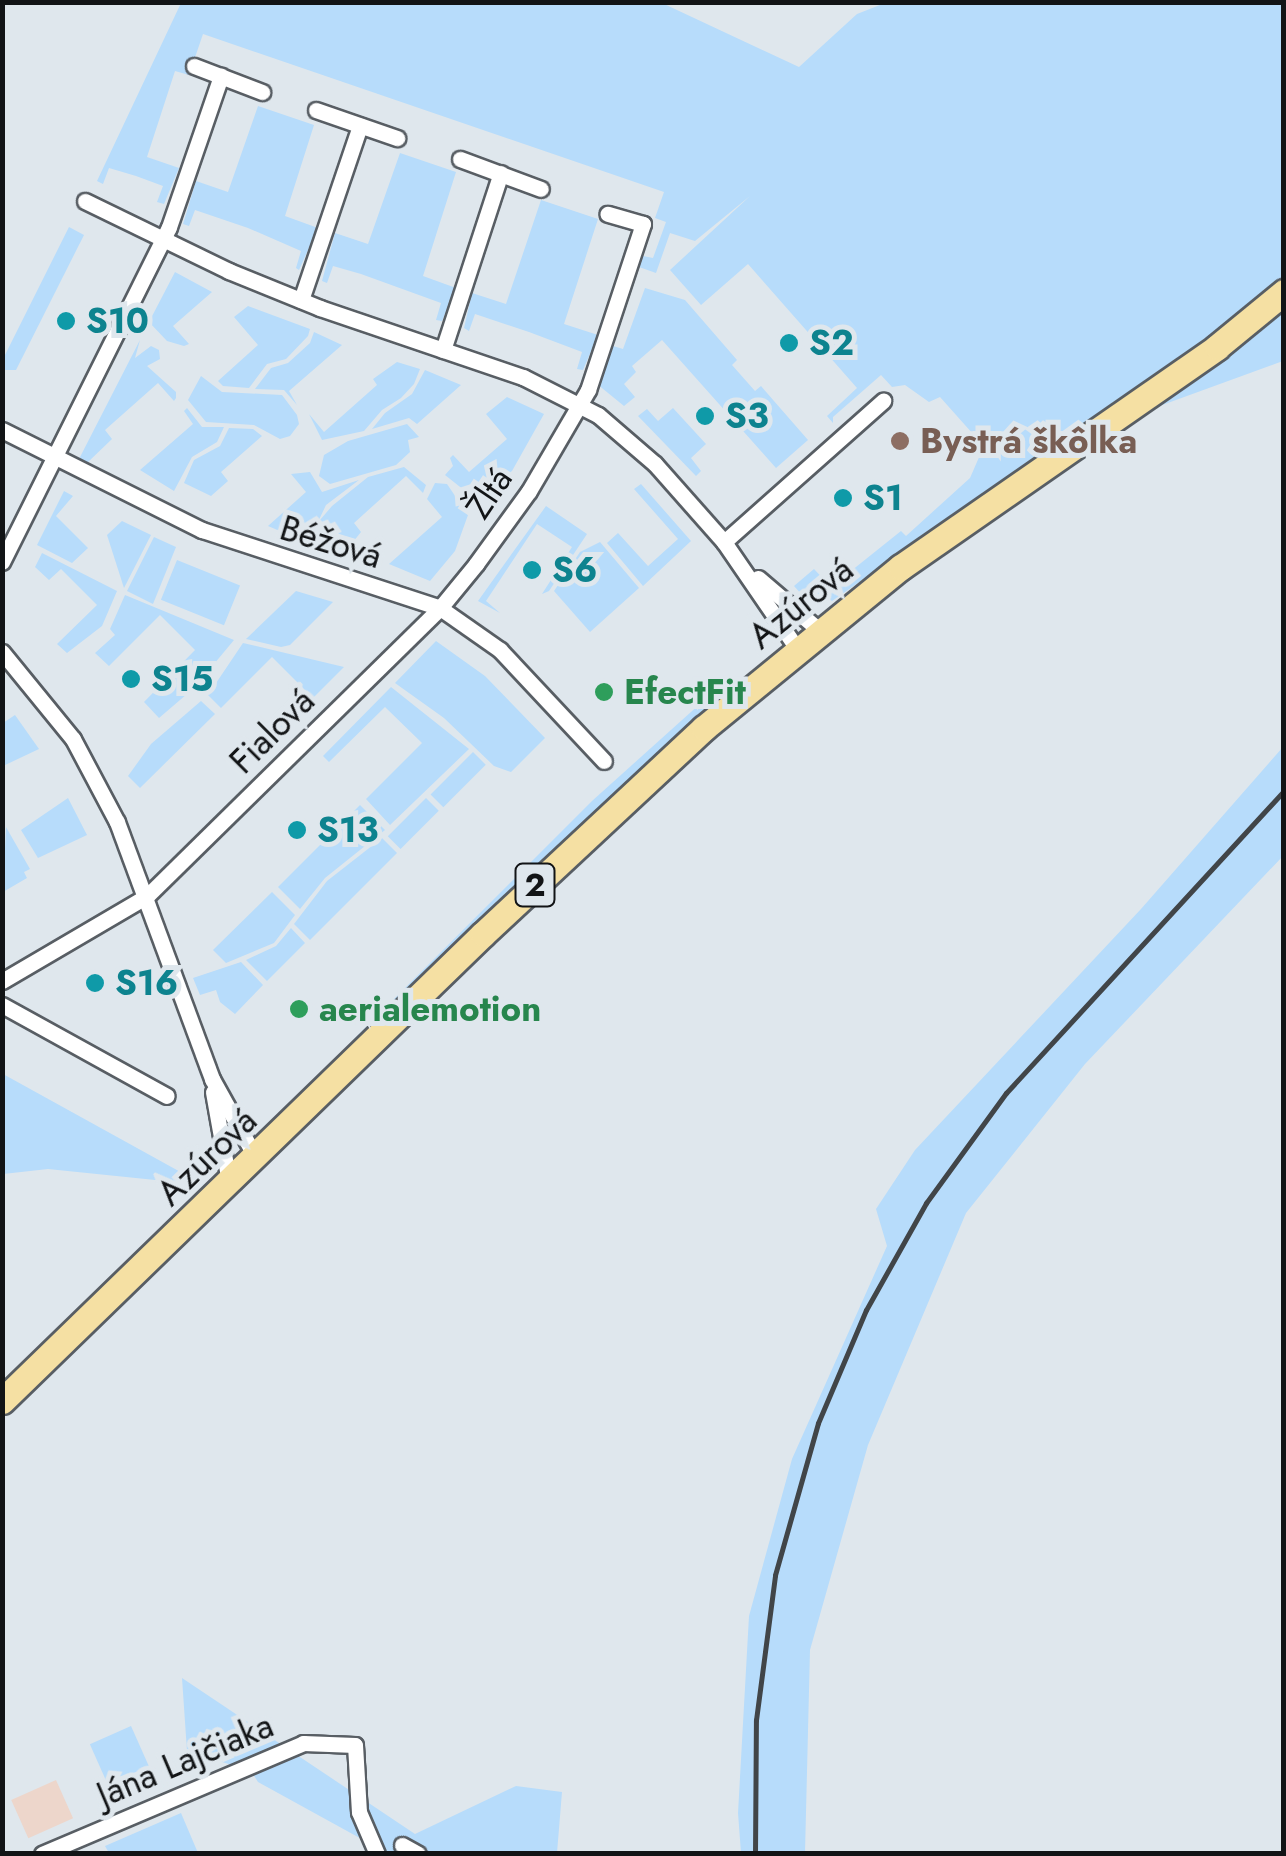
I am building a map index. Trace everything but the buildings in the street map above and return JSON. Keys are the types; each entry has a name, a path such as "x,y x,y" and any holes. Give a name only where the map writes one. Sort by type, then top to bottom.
{"main road":[{"name":"Azúrová","path":"2,1401 592,831 798,650 901,567 1217,346 1284,292"}],"street":[{"path":"194,66 262,92"},
{"path":"2,562 162,238 221,76"},
{"path":"316,110 397,138"},
{"path":"301,300 360,126"},
{"path":"460,159 542,189"},
{"path":"443,350 501,174"},
{"path":"85,201 301,300 523,377 579,404 655,464 744,566 798,650"},
{"name":"Žltá","path":"440,608 528,491 579,404 644,224 606,214"},
{"path":"724,542 883,401"},
{"name":"Béžová","path":"2,430 202,530 440,608 500,650 604,762"},
{"path":"744,566 820,631"},
{"name":"Fialová","path":"2,981 147,896 440,608"},
{"path":"2,652 36,688 72,739 117,822 212,1078 256,1158"},
{"path":"2,1005 167,1096"},
{"path":"212,1078 218,1131 228,1162 228,1186"},
{"name":"Jána Lajčiaka","path":"42,1854 302,1743 355,1745 358,1812 378,1854"},
{"path":"402,1845 418,1854"}],"shaded area":[{"path":"181,3 662,3 799,67 857,14 885,3 1283,3 1283,279 1263,302 832,601 828,598 812,606 794,586 814,569 831,587 901,531 906,536 970,478 980,455 973,434 940,397 929,402 905,385 892,387 881,375 833,417 833,423 827,416 857,388 748,264 701,305 670,270 750,196 695,241 670,233 656,273 639,267 643,256 653,258 666,222 655,218 664,192 203,34 189,75 175,71 147,157 179,168 164,204 157,202 163,186 136,176 109,168 103,184 97,181"},
{"path":"258,106 314,125 285,216 318,228 299,270 296,268 301,251 248,228 195,210 189,226 183,224 196,181 228,192"},
{"path":"400,153 456,172 423,276 456,288 442,321 436,320 441,303 361,274 333,266 327,283 322,281 335,233 368,244"},
{"path":"541,200 598,219 564,324 598,335 583,370 577,369 582,352 529,332 475,314 469,331 464,328 472,293 506,304"},
{"path":"69,227 84,235 16,370 3,370 3,359"},
{"path":"175,272 212,292 173,326 189,344 184,346 167,341 149,322"},
{"path":"645,288 685,300 737,360 732,365 755,391 761,386 808,440 776,468 662,340 632,366 636,372 624,384 635,397 624,406 597,384 613,346 623,349"},
{"path":"248,306 310,329 308,336 286,359 267,364 249,388 223,386 218,381 258,345 234,317"},
{"path":"1283,310 1283,361 1154,408 1270,323"},
{"path":"314,332 342,345 289,391 297,405 284,390 255,389 271,368 288,363 310,343"},
{"path":"140,340 135,358 151,346 159,350 160,359 147,366 176,392 176,398 174,401 158,383 105,430 112,439 87,463 79,459"},
{"path":"397,362 420,369 414,384 401,398 382,410 364,431 322,440 309,414 324,432 377,385 373,379"},
{"path":"425,370 461,385 417,424 409,418 372,429 385,413 412,394"},
{"path":"201,376 222,392 282,395 299,424 290,436 280,439 254,425 206,422 188,400"},
{"path":"507,397 544,414 512,471 474,498 445,475 453,466 450,458 453,455 469,472 507,439 486,414"},
{"path":"187,408 202,427 224,427 217,442 192,457 174,491 140,470 193,424 184,411"},
{"path":"673,408 706,444 691,458 701,471 696,476 638,416 647,409 658,421"},
{"path":"407,424 419,437 408,440 410,452 396,465 330,484 319,476 324,455 348,441"},
{"path":"229,428 253,429 262,436 221,472 228,481 211,496 184,483 194,460 220,446"},
{"path":"404,467 426,485 423,493 406,476 354,523 361,532 345,552 337,550 340,541 323,536 320,545 312,543 320,520 332,506 368,477"},
{"path":"310,472 322,492 359,480 326,505 308,543 268,526 306,492 291,474"},
{"path":"435,483 447,484 468,515 455,551 430,581 389,564 442,517 427,499"},
{"path":"641,484 691,541 643,586 607,543 618,533 648,566 678,539 634,489"},
{"path":"64,491 73,496 56,516 88,548 72,563 37,545"},
{"path":"546,506 587,534 549,591 542,594 572,547 537,524 486,601 500,613 478,601"},
{"path":"122,521 151,535 124,588 107,535"},
{"path":"154,537 176,547 153,604 127,591"},
{"path":"600,542 639,588 590,632 554,591 580,552"},
{"path":"42,553 117,591 102,626 67,653 57,644 97,605 61,569 49,580 35,567"},
{"path":"177,560 240,585 224,625 161,600"},
{"path":"296,591 333,602 290,645 281,647 246,639"},
{"path":"125,595 234,640 194,688 159,718 144,702 195,650 160,615 109,666 95,653 115,635 110,629"},
{"path":"436,641 485,676 545,738 511,772 494,766 444,718 395,683"},
{"path":"243,643 344,667 262,749 258,746 309,694 272,657 221,708 208,695"},
{"path":"721,685 714,706 406,999 350,1043 592,801"},
{"path":"391,687 469,749 390,825 366,799 422,743 385,707 329,762 323,756"},
{"path":"201,701 215,714 140,788 128,776 151,744"},
{"path":"15,715 39,749 3,766 3,723"},
{"path":"1283,747 1283,856 1085,1064 966,1213 868,1445 810,1650 805,1853 741,1853 738,1813 749,1616 792,1459 887,1246 876,1209 915,1150 1141,909"},
{"path":"473,752 486,765 443,807 431,794"},
{"path":"68,798 87,835 38,858 21,830"},
{"path":"426,798 439,811 401,849 388,836"},
{"path":"360,805 385,830 325,878 300,909 278,887"},
{"path":"6,827 30,869 24,872 27,878 3,892"},
{"path":"382,838 397,853 310,940 294,924 327,881"},
{"path":"272,892 295,915 274,943 226,963 213,950"},
{"path":"291,928 305,943 267,981 246,960 276,946"},
{"path":"241,962 263,985 235,1014 220,1002 216,990 200,995 193,978"},
{"path":"2,1074 204,1185 48,1169 3,1174"},
{"path":"182,1678 415,1834 516,1786 562,1792 557,1853 387,1853 258,1782 251,1771 187,1751"},
{"path":"131,1726 149,1766 108,1784 90,1744"},
{"path":"56,1780 73,1818 28,1838 11,1800"},
{"path":"181,1813 198,1853 109,1853 105,1846"}],"railway":[{"path":"755,1854 756,1720 775,1575 818,1423 866,1310 926,1203 1006,1093 1284,791"}],"place":[{"name":"S10","path":"66,321"},
{"name":"S2","path":"789,343"},
{"name":"S3","path":"705,416"},
{"name":"Bystrá škôlka","path":"900,441"},
{"name":"S1","path":"843,498"},
{"name":"S6","path":"532,570"},
{"name":"S15","path":"131,679"},
{"name":"EfectFit","path":"604,692"},
{"name":"S13","path":"297,830"},
{"name":"S16","path":"95,983"},
{"name":"aerialemotion","path":"299,1009"}]}
